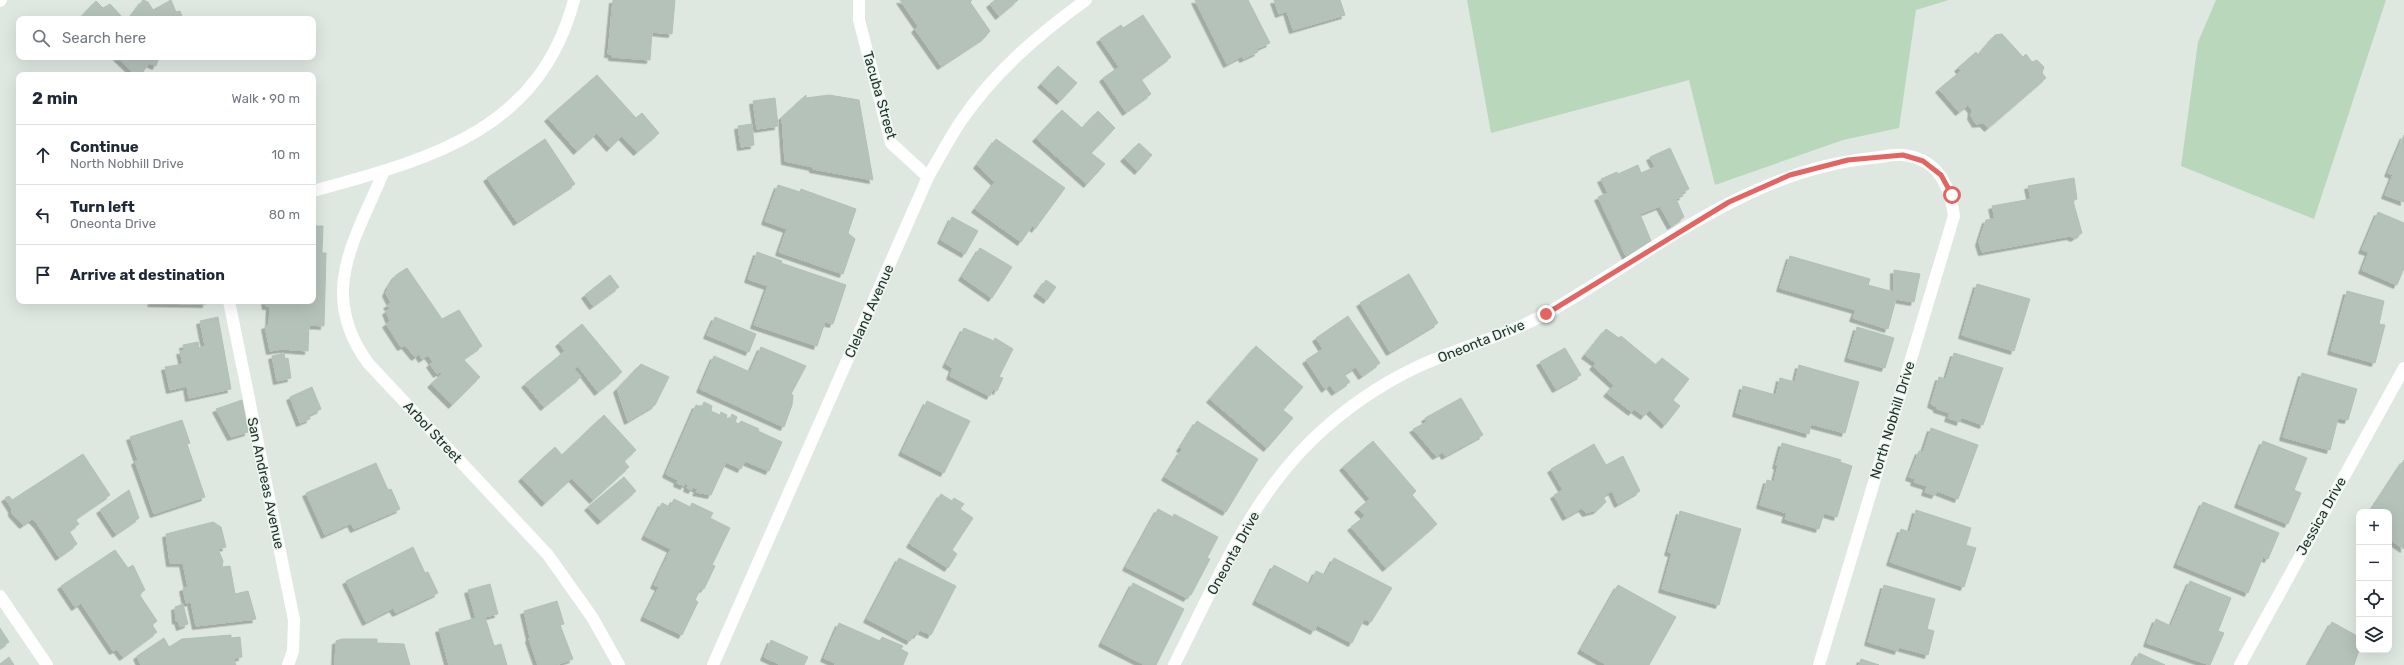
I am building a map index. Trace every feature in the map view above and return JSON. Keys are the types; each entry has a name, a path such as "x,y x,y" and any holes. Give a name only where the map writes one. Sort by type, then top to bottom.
{"street":[{"path":"316,190 384,171 452,147 488,124 519,100 546,68 567,27 574,0"},
{"name":"Tacuba Street","path":"859,0 859,20 891,142 928,177"},
{"name":"Cleland Avenue","path":"713,665 928,177 961,121 996,77 1042,32 1086,0"},
{"name":"Oneonta Drive","path":"1174,665 1242,531 1272,486 1312,440 1364,397 1417,367 1488,341 1546,314 1729,202 1790,175 1848,160 1903,155 1923,161 1941,175"},
{"name":"Arbol Street","path":"384,171 345,265 342,295 347,325 368,363 548,555 592,617 619,665"},
{"name":"North Nobhill Drive","path":"1819,665 1954,216 1952,195 1941,175"},
{"name":"San Andreas Avenue","path":"230,304 294,620 293,651 288,665"},
{"name":"Jessica Drive","path":"2240,665 2404,368"},
{"path":"0,596 48,665"}],"green space":[{"path":"1467,0 1949,0 1916,10 1899,128 1843,140 1715,185 1689,80 1491,133"},
{"path":"2216,0 2386,0 2314,219 2181,166 2198,42"}],"building":[{"path":"143,0 148,2 153,10 171,0 176,12 180,11 182,16 131,16"},
{"path":"613,0 675,0 672,34 652,32 650,60 612,57 612,54 608,54"},
{"path":"900,0 972,0 970,2 990,31 985,37 941,66 915,29 918,26"},
{"path":"995,0 1018,0 999,16 990,4"},
{"path":"1195,0 1248,0 1270,43 1256,49 1258,52 1243,59 1242,56 1227,64"},
{"path":"1274,0 1340,0 1345,15 1293,30 1287,11 1279,14"},
{"path":"96,1 103,8 110,4 121,16 82,16"},
{"path":"1143,15 1171,57 1141,79 1151,94 1126,112 1103,78 1119,67 1100,39 1121,25 1123,28"},
{"path":"2002,34 2023,57 2026,54 2032,62 2037,60 2044,67 2042,73 2046,78 1988,128 1983,123 1976,124 1971,116 1972,110 1968,105 1959,112 1939,89 1961,71 1958,68 1976,52 1978,55 1995,35"},
{"path":"120,60 158,60 156,66 149,63 143,72 133,72"},
{"path":"1058,66 1077,83 1060,101 1041,84"},
{"path":"597,75 636,118 642,113 659,133 637,152 622,136 610,148 597,133 577,151 548,118"},
{"path":"806,95 806,98 829,95 859,100 873,180 813,169 813,167 785,161 782,117"},
{"path":"775,98 778,126 757,129 753,101"},
{"path":"1062,110 1082,128 1098,111 1115,128 1091,153 1105,164 1087,184 1036,138"},
{"path":"752,124 754,145 741,147 738,126"},
{"path":"2404,135 2404,202 2385,195 2393,175 2388,173"},
{"path":"545,139 575,184 517,222 487,178"},
{"path":"996,139 1065,188 1035,229 1032,226 1021,242 975,209 995,182 977,165"},
{"path":"1139,143 1152,155 1138,171 1124,158"},
{"path":"1670,148 1689,189 1681,193 1683,196 1676,199 1684,217 1671,226 1660,206 1640,214 1651,241 1626,256 1598,197 1608,193 1601,179 1617,172 1618,174 1638,165 1641,173 1655,167 1650,157"},
{"path":"2074,178 2077,199 2073,201 2082,233 2074,238 2070,236 1982,252 1979,242 1986,220 1995,219 1992,206 2031,199 2028,186"},
{"path":"778,185 800,192 801,189 856,209 848,233 855,239 843,274 779,252 787,229 765,221"},
{"path":"2378,212 2404,223 2404,268 2397,285 2362,270 2369,252 2362,250"},
{"path":"952,217 978,231 965,254 941,240"},
{"path":"316,226 323,226 322,253 326,253 324,326 309,325 308,351 282,349 270,351 265,326 269,325 270,306 266,306 266,304 316,304"},
{"path":"980,248 1012,267 992,298 962,277"},
{"path":"757,252 782,261 781,263 846,285 833,324 825,322 817,346 754,325 768,286 748,279"},
{"path":"1790,256 1870,279 1868,285 1894,292 1894,270 1920,274 1914,302 1896,299 1888,329 1853,318 1856,310 1780,288"},
{"path":"407,268 442,319 459,310 482,346 463,359 480,377 452,405 431,384 442,374 440,372 437,374 430,364 433,362 428,355 422,359 419,354 415,357 405,345 401,347 386,324 390,321 386,311 390,309 387,305 391,303 386,293 396,275"},
{"path":"1409,274 1438,323 1390,352 1360,303"},
{"path":"610,275 619,287 593,306 585,295"},
{"path":"1046,280 1056,287 1047,300 1037,293"},
{"path":"1977,284 2030,299 2014,351 1962,335"},
{"path":"2347,291 2384,301 2379,324 2385,325 2375,363 2331,351"},
{"path":"1348,316 1380,363 1362,376 1356,367 1344,374 1350,382 1335,392 1330,385 1325,389 1306,360 1323,349 1316,338"},
{"path":"218,317 231,389 189,398 187,386 170,390 165,367 183,364 180,351 184,351 183,345 198,342 199,348 205,346 200,321"},
{"path":"715,317 756,334 749,352 707,335"},
{"path":"582,324 622,372 598,392 578,366 574,369 581,377 544,407 525,384 565,351 559,343"},
{"path":"1857,327 1894,338 1885,368 1848,358"},
{"path":"964,328 994,341 995,338 1013,349 999,377 1003,378 997,391 993,389 990,396 950,376 953,368 946,364"},
{"path":"1606,329 1619,338 1621,336 1656,365 1662,358 1689,379 1673,400 1680,406 1665,425 1649,410 1644,416 1634,409 1632,412 1607,393 1614,385 1593,366 1596,363 1585,355"},
{"path":"1256,346 1303,387 1283,410 1293,418 1267,448 1210,399"},
{"path":"761,347 806,366 791,394 793,395 792,405 784,427 700,389 714,356 750,372"},
{"path":"1565,348 1581,375 1556,389 1540,362"},
{"path":"284,353 285,359 288,358 291,378 277,381 272,356"},
{"path":"1954,353 2003,368 1983,425 1961,417 1960,422 1948,418 1950,413 1937,409 1937,407 1931,404 1939,377 1946,379"},
{"path":"641,364 669,377 655,405 628,421 617,389"},
{"path":"1799,365 1859,382 1845,433 1811,424 1809,434 1736,413 1743,386 1776,395 1780,378 1795,382"},
{"path":"2302,373 2357,389 2348,420 2338,418 2330,450 2283,437"},
{"path":"312,387 321,409 309,415 310,419 300,423 290,397"},
{"path":"1461,398 1483,435 1445,456 1443,452 1436,456 1413,429 1427,422 1425,418"},
{"path":"242,400 248,432 231,437 216,409"},
{"path":"927,401 970,421 944,473 902,452"},
{"path":"704,402 712,406 711,411 720,415 721,412 727,415 726,418 730,419 732,414 737,417 735,422 739,424 741,421 782,442 769,471 745,461 741,469 726,462 711,495 696,492 698,489 693,487 692,490 687,488 688,485 685,483 684,486 677,483 678,480 666,474 696,405 702,407"},
{"path":"604,415 636,450 624,461 629,467 593,500 572,478 545,503 522,478 555,447 562,455"},
{"path":"182,420 190,443 187,444 205,497 154,514 135,461 138,460 130,437"},
{"path":"1197,421 1258,459 1226,512 1165,477 1181,451 1187,453 1180,448"},
{"path":"1931,428 1978,445 1958,499 1937,491 1935,495 1925,492 1927,486 1914,482 1915,479 1909,477 1919,451 1923,452"},
{"path":"1373,441 1416,491 1412,495 1437,524 1386,568 1351,527 1365,516 1358,509 1370,499 1343,467"},
{"path":"2263,441 2307,458 2294,490 2301,493 2288,524 2238,504"},
{"path":"1782,443 1841,460 1840,462 1852,466 1837,517 1824,513 1819,529 1785,519 1787,513 1760,505 1767,480 1774,482 1778,466 1776,465"},
{"path":"1594,444 1606,465 1623,456 1640,491 1618,504 1612,491 1603,496 1606,502 1597,510 1586,513 1582,508 1566,517 1554,495 1563,490 1551,469"},
{"path":"83,454 110,495 75,519 79,524 69,531 77,544 59,557 38,525 32,519 23,525 12,513 12,509 5,498 9,496 12,500"},
{"path":"2404,460 2404,549 2392,541 2392,509 2372,509"},
{"path":"376,463 388,490 391,489 400,509 354,529 351,523 325,535 306,493"},
{"path":"624,477 636,491 601,521 588,507"},
{"path":"129,490 139,518 116,534 100,510"},
{"path":"941,494 952,501 954,498 964,504 960,509 973,518 952,550 957,554 948,568 910,544"},
{"path":"674,499 690,507 692,503 713,513 710,518 730,528 712,565 715,566 704,589 701,588 695,600 698,602 682,635 644,617 659,587 654,585 671,549 645,536 662,503 670,507"},
{"path":"2203,502 2279,533 2268,559 2263,557 2248,593 2177,564"},
{"path":"1158,509 1173,517 1174,514 1218,537 1207,558 1210,559 1191,595 1187,598 1126,567"},
{"path":"1916,510 1971,528 1966,545 1976,548 1964,587 1890,562 1901,529 1910,532"},
{"path":"1680,511 1741,529 1719,605 1662,589 1672,553 1668,552"},
{"path":"213,522 221,527 226,547 218,549 223,561 222,567 230,566 235,594 248,591 256,619 196,626 191,602 186,603 183,588 188,587 183,563 170,563 166,534"},
{"path":"413,547 425,573 428,572 438,593 396,613 393,608 366,622 346,581"},
{"path":"115,550 128,568 133,565 145,590 139,594 157,621 152,625 157,632 123,657 117,649 113,651 81,603 75,607 61,586"},
{"path":"899,558 956,586 931,635 920,630 917,635 914,634 910,641 867,619"},
{"path":"1334,558 1392,588 1371,622 1364,619 1352,643 1317,625 1314,631 1256,601 1274,565 1310,584 1316,571 1325,575"},
{"path":"2190,581 2231,598 2218,631 2224,633 2210,665 2147,643 2156,619 2171,626"},
{"path":"1133,583 1184,609 1156,665 1145,665 1102,643"},
{"path":"490,584 498,614 485,617 494,646 501,644 507,665 449,665 439,629 476,618 468,590"},
{"path":"1618,585 1676,617 1649,665 1607,665 1581,650"},
{"path":"1884,585 1935,599 1927,629 1934,631 1928,655 1899,647 1898,651 1868,642"},
{"path":"557,601 564,624 560,625 573,659 556,665 538,665 529,639 530,637 524,611"},
{"path":"183,604 188,624 180,627 178,620 176,621 175,607"},
{"path":"2332,622 2356,635 2356,653 2358,653 2354,665 2308,665"},
{"path":"839,623 880,641 882,637 903,646 901,649 908,653 903,665 835,665 835,663 824,658"},
{"path":"0,628 9,642 0,648"},
{"path":"231,635 231,638 240,637 242,657 233,658 236,665 141,665 137,656 164,638 169,647 182,639"},
{"path":"342,639 377,639 377,643 404,644 410,665 335,665 336,641"},
{"path":"771,640 808,657 804,665 781,665 764,657"},
{"path":"2139,653 2165,665 2133,665"},
{"path":"9,657 14,665 0,665 0,664"},
{"path":"1861,659 1879,665 1859,665"}],"route":[{"path":"1546,314 1729,202 1790,175 1848,160 1903,155 1923,161 1941,175 1952,195"}]}
